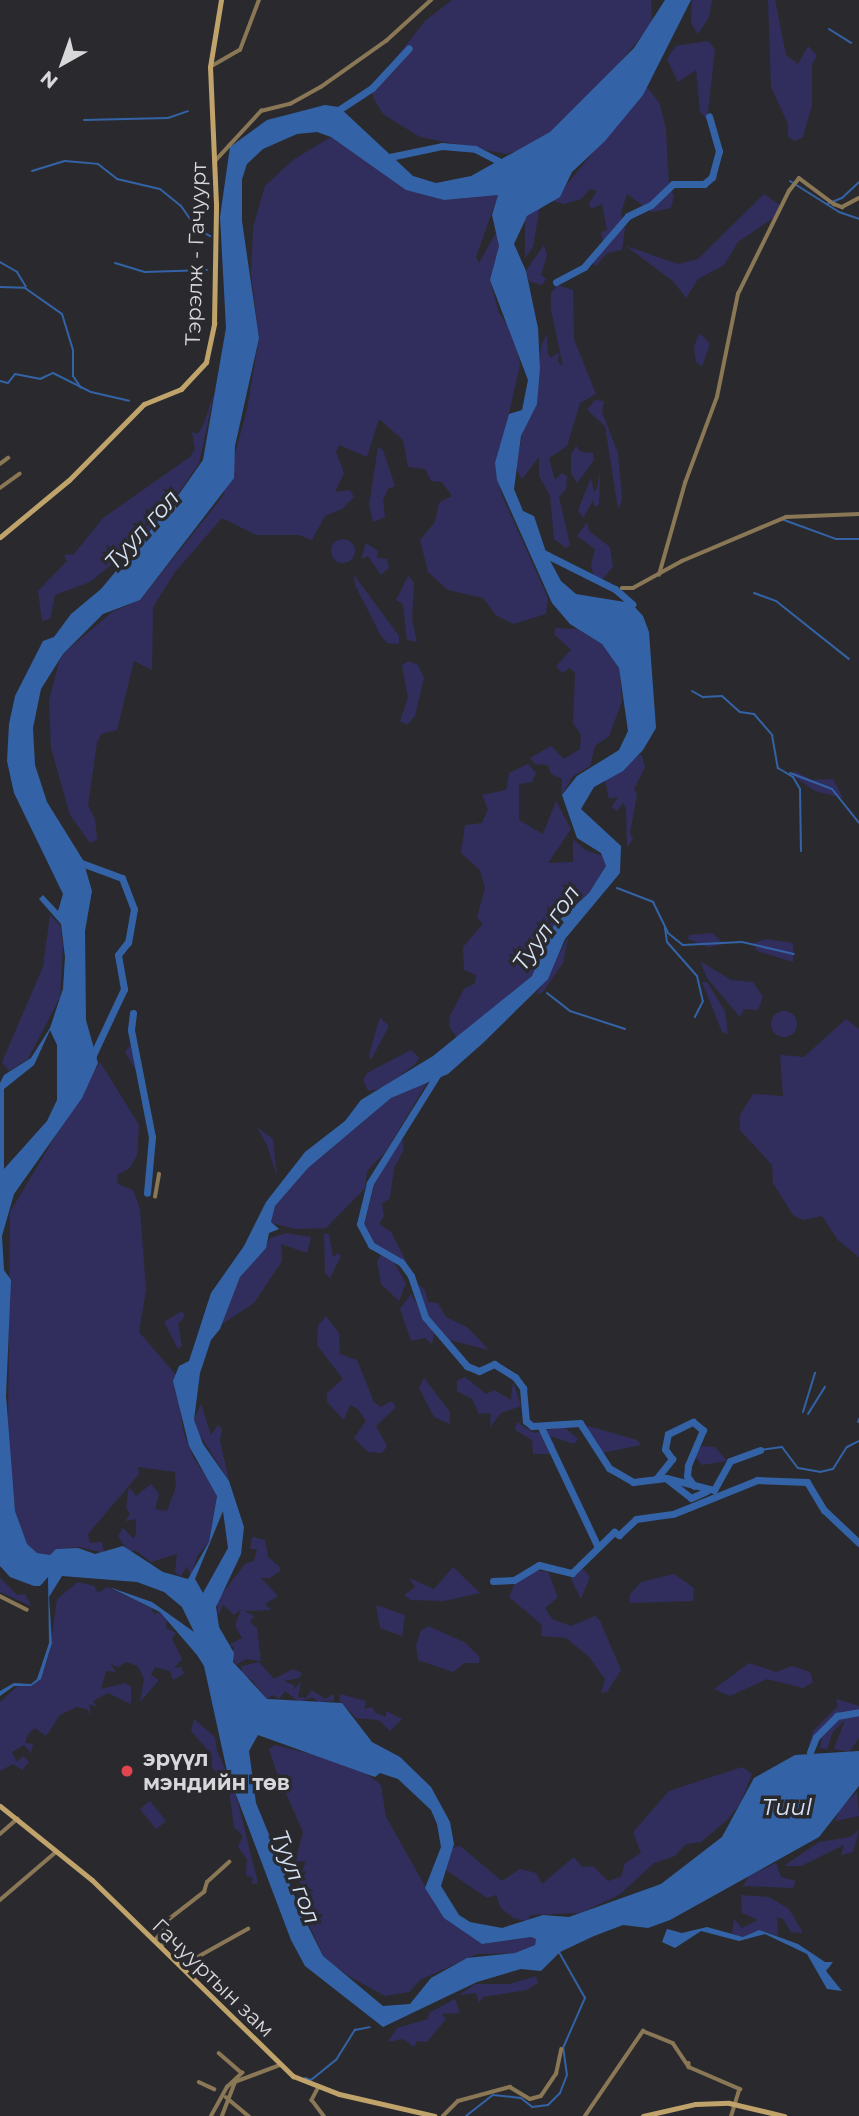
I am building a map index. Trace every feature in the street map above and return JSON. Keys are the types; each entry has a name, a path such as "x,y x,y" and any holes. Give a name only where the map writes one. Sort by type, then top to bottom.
{"main road":[{"name":"Тэрэлж - Гачуурт","path":"0,537 69,480 144,404 181,389 206,362 214,323 216,160 210,66 221,0"},
{"name":"Гачууртын зам","path":"0,1806 57,1851 280,2065 319,2088 413,2113 435,2116"},
{"path":"643,2116 695,2104 738,2104 784,2116"}],"street":[{"path":"210,66 240,50 259,0"},
{"path":"216,160 261,111 290,104 321,87 386,41 423,0"},
{"path":"420,5 431,0"},
{"path":"660,575 685,484 717,397 738,294 789,191 799,178 842,207 859,198"},
{"path":"0,464 8,458"},
{"path":"0,488 19,474"},
{"path":"622,588 660,575 786,517 859,514"},
{"path":"155,1197 159,1174"},
{"path":"0,1596 27,1610"},
{"path":"0,1834 17,1819"},
{"path":"0,1900 57,1851"},
{"path":"153,1941 166,1928 168,1920 204,1892 206,1882 229,1862"},
{"path":"166,1928 194,1959 248,1929"},
{"path":"159,1947 172,1937"},
{"path":"585,2116 642,2031 674,2043 689,2065 736,2085 740,2089 738,2104 732,2116"},
{"path":"443,2116 458,2101 510,2087 530,2099 541,2096 556,2074 561,2050"},
{"path":"219,2053 244,2074"},
{"path":"211,2116 226,2087 244,2074 280,2065"},
{"path":"222,2116 226,2097 235,2082 244,2074"},
{"path":"199,2082 214,2089"},
{"path":"319,2088 313,2100 324,2116"},
{"path":"226,2097 249,2116"}],"shaded area":[{"path":"452,0 651,0 652,23 609,76 550,132 524,149 506,154 420,137 383,114 373,97 372,88 425,21"},
{"path":"692,0 712,0 709,17 698,34 691,23"},
{"path":"768,0 775,0 786,55 798,64 808,46 817,56 812,64 812,105 803,137 795,141 788,137 788,124 771,87"},
{"path":"708,41 715,49 707,120 700,111 696,70 678,82 667,59 676,46"},
{"path":"647,87 660,104 666,130 669,186 674,196 671,208 652,212 627,194 621,213 625,229 622,250 607,253 596,266 591,262 603,241 601,232 607,230 602,204 591,209 589,203 597,191 590,189 581,199 564,204 553,201"},
{"path":"331,137 407,190 444,200 498,195 476,257 479,263 497,231 499,246 490,280 499,313 514,335 520,365 496,470 501,493 548,598 546,614 513,624 496,615 483,598 448,590 428,572 420,540 435,522 439,503 452,496 442,482 431,481 425,469 408,467 403,440 379,419 367,457 339,445 336,452 344,473 335,492 350,490 354,497 342,509 325,516 312,540 299,535 256,535 222,518 175,572 153,607 152,670 134,661 117,730 101,734 97,742 88,805 95,819 97,840 90,843 70,815 51,748 49,700 59,662 63,654 112,612 140,600 223,496 247,410 259,338 251,274 253,227 265,186 293,160"},
{"path":"764,194 780,205 776,216 738,242 724,265 698,279 686,298 674,282 626,246 678,264 698,259"},
{"path":"540,205 533,247 525,258 525,219"},
{"path":"544,245 547,255 541,275 546,279 542,285 529,281 526,271"},
{"path":"557,285 573,290 574,339 596,394 580,403 567,446 549,458 555,480 562,473 567,476 566,489 559,497 570,545 566,548 554,539 550,495 539,476 539,457 522,479 516,469 523,430 537,404 541,346 547,334 548,354 551,358 559,352 558,362 563,366 551,310 551,294"},
{"path":"700,333 710,344 702,366 696,362 694,346"},
{"path":"215,390 199,463 171,504 142,540 90,582 55,595 50,619 42,621 38,591 67,561 64,555 74,554 103,518 190,457 195,449 192,432 198,434"},
{"path":"595,400 604,401 602,412 618,453 622,500 618,509 605,426 587,410"},
{"path":"576,446 581,452 593,453 594,460 577,483 571,473 571,454"},
{"path":"378,447 383,450 395,486 388,489 383,500 385,517 373,522 369,505"},
{"path":"600,471 599,505 595,507 593,500 583,518 578,510 591,478 594,492 597,489"},
{"path":"587,522 589,531 610,547 613,567 600,582 594,578 591,565 595,549 577,536"},
{"path":"343,539 352,542 355,551 352,560 343,563 334,560 331,551 334,542"},
{"path":"366,543 378,551 377,558 387,559 389,568 381,575 368,556 361,559"},
{"path":"354,575 399,636 399,644 387,643 381,636 355,585"},
{"path":"408,576 414,582 412,620 417,642 407,640 403,604 396,600"},
{"path":"556,628 578,629 602,644 619,668 622,701 609,736 595,746 590,766 573,776 561,796 562,779 551,774 548,765 535,764 530,758 551,746 564,759 580,749 581,735 573,723 575,673 570,668 562,673 556,666 571,650 554,634"},
{"path":"409,661 418,665 424,678 415,716 407,725 400,721 408,698 402,665"},
{"path":"641,754 645,767 634,789 637,794 630,833 633,839 627,848 626,808 623,803 617,811 612,807 618,797 609,799 605,780"},
{"path":"528,764 536,773 532,782 519,784 519,820 543,834 556,801 571,829 548,863 573,862 573,839 585,850 603,856 606,866 589,893 560,916 532,976 457,1038 449,1026 450,1016 464,989 475,983 476,975 464,970 463,947 483,924 477,918 485,888 480,870 461,853 465,825 482,823 488,809 482,795 506,790 509,773"},
{"path":"794,771 812,780 833,779 843,798 815,791 792,775"},
{"path":"50,915 60,925 63,946 60,997 28,1059 9,1071 2,1062 43,967"},
{"path":"712,933 724,944 708,947 688,939 689,935"},
{"path":"569,936 563,963 543,992 536,995"},
{"path":"766,939 793,943 793,962 757,951 754,943"},
{"path":"700,961 731,980 753,982 763,997 758,1010 744,1009 740,1017 707,978"},
{"path":"702,982 707,982 725,1011 728,1034 722,1032"},
{"path":"784,1011 793,1015 797,1024 793,1033 784,1037 775,1033 771,1024 775,1015"},
{"path":"380,1017 389,1026 371,1060 369,1055"},
{"path":"846,1019 859,1029 859,1257 838,1240 822,1216 803,1220 793,1215 773,1183 772,1165 740,1130 740,1115 753,1094 783,1096 780,1055 804,1057"},
{"path":"134,1041 142,1065 137,1072 125,1052"},
{"path":"411,1050 419,1058 415,1064 384,1088 368,1091 363,1080 367,1073"},
{"path":"100,1062 139,1125 137,1155 130,1168 117,1175 118,1184 133,1190 140,1209 146,1290 139,1332 176,1375 183,1431 194,1459 217,1492 209,1542 197,1556 191,1576 187,1566 181,1576 175,1573 177,1554 151,1562 135,1550 129,1553 118,1536 123,1528 133,1538 136,1535 136,1519 125,1521 130,1514 126,1507 129,1487 136,1496 151,1484 159,1494 155,1509 167,1511 176,1487 175,1472 138,1467 139,1474 88,1534 90,1543 102,1542 104,1553 80,1547 56,1549 50,1555 37,1553 27,1544 15,1511 8,1436 10,1212"},
{"path":"428,1081 386,1151 367,1171 365,1188 326,1228 296,1229 271,1223 275,1206 308,1168 391,1098"},
{"path":"257,1127 273,1139 277,1176 267,1145"},
{"path":"402,1137 404,1149 394,1168 390,1198 382,1204 384,1216 379,1224 391,1232 407,1263 369,1240 364,1227 376,1178"},
{"path":"286,1233 311,1237 307,1253 281,1244 282,1261 254,1303 222,1324 240,1277 271,1238"},
{"path":"324,1234 329,1234 333,1257 338,1253 341,1256 330,1278 325,1273"},
{"path":"381,1255 393,1261 406,1283 399,1301 381,1284 377,1261"},
{"path":"415,1282 425,1290 428,1302 438,1303 446,1317 467,1327 489,1350 449,1340 421,1306"},
{"path":"411,1294 434,1334 432,1344 425,1338 411,1341 400,1309"},
{"path":"182,1311 185,1316 178,1324 182,1346 178,1349 164,1322"},
{"path":"326,1316 339,1333 340,1354 357,1360 374,1402 381,1407 391,1401 396,1407 376,1426 387,1446 382,1453 368,1452 354,1438 366,1421 358,1409 350,1405 344,1420 327,1402 327,1393 343,1379 317,1345 318,1326"},
{"path":"465,1377 486,1394 494,1390 511,1400 513,1381 521,1406 501,1413 490,1427 491,1413 479,1414 472,1399 457,1391 457,1381"},
{"path":"424,1378 450,1412 450,1424 434,1417 419,1388"},
{"path":"201,1404 211,1435 218,1425 222,1429 220,1440 229,1481 196,1429 194,1420"},
{"path":"517,1422 534,1433 564,1427 578,1439 574,1444 550,1436 555,1445 550,1454 533,1454 532,1440 515,1430"},
{"path":"588,1426 637,1440 641,1445 602,1453 588,1437"},
{"path":"702,1446 715,1447 727,1461 702,1465 694,1455"},
{"path":"252,1537 265,1540 268,1557 279,1566 280,1571 270,1578 261,1578 278,1596 265,1604 271,1610 244,1611 254,1616 250,1622 257,1628 261,1661 246,1659 236,1665 231,1655 234,1647 229,1645 242,1638 235,1626 241,1609 234,1615 223,1605 218,1615 218,1599 245,1564 254,1561 257,1549 250,1549"},
{"path":"453,1567 480,1593 444,1601 411,1600 404,1595 415,1587 409,1578 434,1589"},
{"path":"583,1569 590,1577 581,1599 571,1579"},
{"path":"534,1570 548,1572 558,1597 545,1608 552,1619 571,1626 595,1616 600,1621 621,1670 607,1692 601,1693 605,1679 589,1657 566,1638 541,1636 542,1625 509,1597 515,1583"},
{"path":"674,1574 694,1588 693,1601 630,1603 630,1594 641,1582"},
{"path":"0,1578 17,1595 25,1594 31,1606 0,1592"},
{"path":"78,1582 94,1586 98,1593 107,1587 151,1608 154,1614 160,1612 167,1620 166,1628 176,1633 172,1639 182,1659 174,1668 181,1667 184,1674 173,1680 170,1671 155,1667 151,1675 159,1680 140,1702 144,1679 138,1666 126,1662 118,1667 110,1664 116,1672 106,1671 101,1689 126,1683 131,1687 131,1704 108,1693 93,1701 97,1707 89,1704 91,1716 87,1709 76,1707 60,1715 46,1736 35,1728 28,1734 25,1743 33,1744 31,1753 24,1745 12,1752 17,1762 23,1756 29,1762 22,1770 13,1764 0,1771 0,1702 19,1685 31,1686 41,1679 50,1652 57,1599"},
{"path":"376,1605 405,1615 402,1636 380,1628"},
{"path":"428,1626 464,1642 479,1656 479,1663 464,1663 453,1672 418,1660 416,1645 421,1631"},
{"path":"259,1662 274,1679 293,1669 302,1673 299,1678 284,1681 295,1686 292,1691 301,1682 298,1697 306,1698 312,1690 325,1699 334,1694 334,1701 318,1702 313,1697 299,1702 285,1691 279,1699 273,1695 267,1699 252,1680 242,1676 241,1666"},
{"path":"749,1663 776,1672 792,1666 810,1672 813,1682 803,1688 767,1679 730,1696 714,1689"},
{"path":"340,1694 366,1701 364,1709 372,1707 376,1713 386,1717 386,1711 402,1719 390,1731 379,1720 356,1718 339,1700"},
{"path":"836,1699 859,1706 859,1738 849,1752 834,1749 845,1720 833,1732 827,1749 820,1748 822,1738 809,1746 813,1731 838,1706"},
{"path":"194,1719 215,1737 217,1751 235,1791 258,1883 252,1884 253,1878 246,1875 247,1859 238,1847 243,1836 234,1827 229,1790 212,1767 212,1755 191,1731"},
{"path":"275,1745 332,1759 367,1774 381,1785 386,1817 438,1909 482,1944 531,1937 536,1939 535,1945 515,1953 477,1954 420,1980 409,1992 385,1996 325,1959 300,1906 297,1885 306,1861 295,1862 303,1832 276,1771 269,1749"},
{"path":"742,1767 752,1774 740,1804 727,1820 701,1842 686,1844 675,1856 654,1863 619,1895 580,1913 531,1915 527,1921 513,1918 501,1908 496,1895 487,1898 446,1870 452,1848 460,1846 502,1881 520,1869 536,1873 542,1884 574,1857 582,1867 593,1866 608,1881 621,1877 625,1863 641,1853 633,1832 669,1791"},
{"path":"857,1792 859,1816 835,1821 839,1810"},
{"path":"150,1801 166,1821 156,1829 140,1809"},
{"path":"859,1830 853,1852 841,1855 844,1845 801,1866 784,1866 819,1842 850,1837"},
{"path":"776,1863 781,1877 796,1881 793,1888 743,1886 749,1876"},
{"path":"741,1895 769,1897 789,1909 803,1933 791,1932 783,1919 777,1917 778,1936 759,1930 743,1937 732,1934 734,1919 742,1928 758,1920 742,1913"},
{"path":"536,1976 538,1983 527,1990 483,1997 479,2003 476,1993 459,1995 475,1984 510,1984"},
{"path":"455,1999 460,2013 442,2014 446,2019 427,2042 417,2041 414,2047 403,2039 388,2042 397,2028 428,2019 429,2013"}],"water":[{"name":"Tuul","path":"665,0 691,0 643,95 605,141 572,172 560,197 527,216 514,244 526,271 538,328 540,368 537,404 521,436 514,489 523,511 534,516 547,555 561,581 576,594 631,603 643,616 649,632 656,728 643,750 623,771 594,787 581,809 621,846 620,873 565,939 548,979 483,1043 448,1074 391,1098 308,1168 275,1206 271,1222 279,1229 269,1233 266,1248 240,1277 220,1329 211,1340 200,1373 194,1420 203,1444 229,1481 244,1527 241,1554 216,1607 219,1627 234,1653 233,1662 267,1699 342,1703 372,1742 400,1757 431,1787 450,1822 454,1844 441,1886 459,1915 470,1922 502,1928 543,1915 569,1917 661,1884 722,1837 754,1778 795,1755 859,1751 859,1786 819,1837 670,1920 648,1928 623,1925 560,1952 541,1971 521,1969 477,1982 383,2027 305,1966 291,1940 227,1771 204,1666 160,1612 109,1587 152,1602 194,1632 182,1607 164,1592 137,1582 62,1576 49,1597 52,1643 41,1679 31,1686 14,1686 0,1696 0,1691 14,1683 31,1684 37,1679 49,1643 48,1577 40,1586 34,1586 10,1577 0,1566 0,1083 4,1075 31,1058 50,1028 63,989 65,957 61,924 39,899 43,895 58,911 63,894 14,793 7,761 9,724 15,696 43,641 54,637 71,614 101,589 170,507 203,460 226,328 220,217 230,147 267,120 325,105 339,107 413,176 436,183 471,176 550,132 634,48","holes":["317,132 331,137 406,190 444,200 498,195 492,215 499,246 490,280 528,380 522,410 509,414 495,463 497,480 552,603 570,624 602,644 619,668 628,731 619,750 577,776 562,795 577,838 601,853 606,866 589,893 554,925 532,976 433,1056 361,1100 345,1121 305,1152 266,1202 244,1246 211,1293 189,1361 179,1366 173,1381 189,1446 217,1496 209,1542 188,1579 163,1572 123,1546 95,1554 78,1548 56,1549 50,1555 37,1553 27,1544 15,1511 6,1396 11,1280 4,1270 2,1236 14,1194 82,1098 98,1063 86,1020 85,931 92,891 83,860 47,802 35,765 33,728 41,689 63,654 103,614 140,600 234,478 235,446 259,338 242,221 242,179 247,164 263,149 297,134","50,1030 57,1045 57,1100 47,1121 4,1169 4,1089 34,1065","223,1511 228,1548 203,1593 195,1579","258,1735 375,1777 380,1773 398,1779 431,1810 437,1824 441,1847 425,1888 444,1918 482,1944 531,1937 536,1939 535,1945 515,1953 467,1958 431,1978 410,2004 383,2006 323,1956 301,1912 256,1803 249,1751"]},
{"path":"707,1927 743,1937 759,1930 798,1944 825,1962 833,1962 826,1971 842,1991 827,1989 807,1954 765,1934 739,1941 701,1931 675,1948 662,1942 667,1929 682,1933"}],"waterway":[{"path":"829,29 851,43"},
{"path":"334,113 372,88 409,48"},
{"path":"84,120 168,118 188,111"},
{"path":"556,282 584,267 628,216 651,205 673,184 704,184 712,177 719,151 709,116"},
{"path":"380,159 442,146 475,149 503,163"},
{"path":"32,171 65,161 98,164 117,179 160,189 181,206 197,229 210,236"},
{"path":"790,181 839,212 859,219"},
{"path":"827,204 842,198 859,182"},
{"path":"0,262 17,272 26,287"},
{"path":"115,263 145,272 207,270"},
{"path":"0,287 25,288 62,314 73,350 73,376 81,388"},
{"path":"0,381 8,383 15,374 40,379 53,373 91,392 129,401"},
{"path":"784,520 836,539 859,539"},
{"path":"539,551 615,589 632,604"},
{"path":"754,593 776,601 849,659"},
{"path":"692,691 703,697 722,696 740,712 754,714 772,735 778,768 793,777 800,789 801,851"},
{"path":"790,773 832,789 859,823"},
{"path":"76,861 122,878 134,909 128,942 118,955 124,989 91,1059"},
{"path":"617,888 653,902 668,933 683,945 742,942 794,954"},
{"path":"665,928 667,942 697,976 703,1001 695,1017"},
{"path":"547,993 570,1011 625,1029"},
{"path":"133,1013 131,1030 152,1137 147,1193"},
{"path":"439,1072 370,1183 360,1224 371,1245 401,1262 411,1276 425,1317 467,1366 479,1371 494,1364 515,1377 523,1388 526,1421 532,1426 580,1423 609,1468 633,1482 666,1478 714,1490 730,1461 760,1450"},
{"path":"803,1412 815,1373"},
{"path":"808,1414 825,1387"},
{"path":"656,1479 672,1459 665,1449 668,1434 693,1422 703,1430 688,1466 687,1476 694,1486"},
{"path":"541,1427 598,1547"},
{"path":"760,1450 782,1447 798,1468 820,1472 833,1469 847,1447 859,1441"},
{"path":"668,1480 691,1498 707,1491"},
{"path":"493,1581 514,1580 539,1565 572,1573 614,1532 619,1535 636,1519 673,1514 757,1480 807,1482 824,1510 859,1543"},
{"path":"810,1752 816,1737 837,1716 859,1712"},
{"path":"466,2116 493,2095 521,2098 532,2107 548,2105 560,2093 567,2075 563,2048 585,1998 559,1952"},
{"path":"305,2078 311,2080 336,2060 355,2030 370,2027"}],"place":[{"name":"эрүүл мэндийн төв","path":"127,1771"}],"water label":[{"name":"Туул гол","path":"142,530"},
{"name":"Туул гол","path":"546,928"},
{"name":"Туул гол","path":"296,1877"}]}
